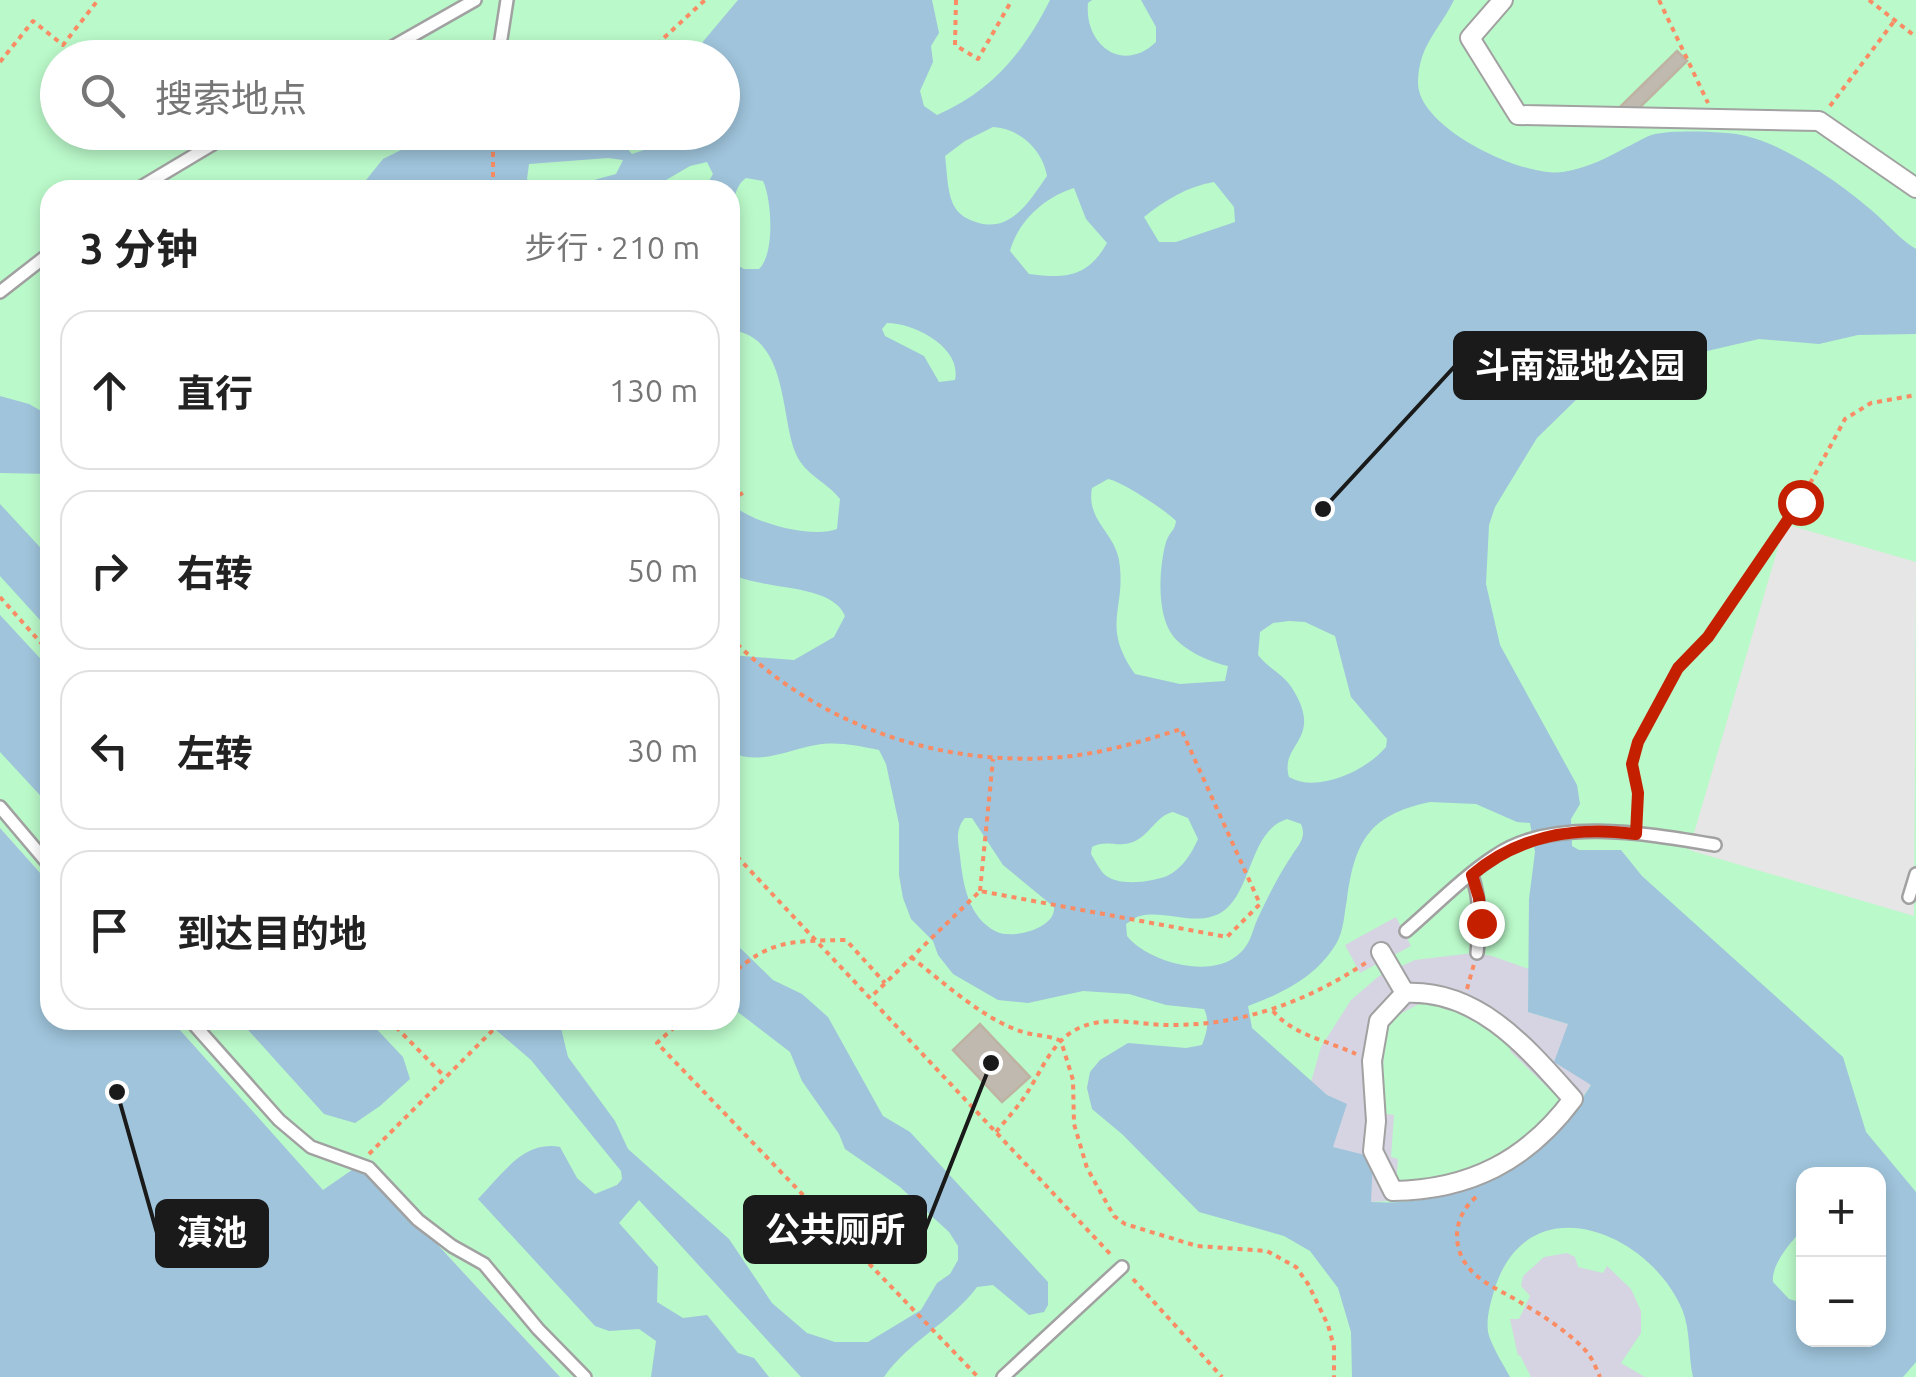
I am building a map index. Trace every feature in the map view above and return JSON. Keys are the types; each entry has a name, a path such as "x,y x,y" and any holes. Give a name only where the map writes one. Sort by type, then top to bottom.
{"street":[{"path":"1502,0 1470,38 1518,115 1818,121 1916,188"},
{"path":"1381,952 1405,994"},
{"path":"1434,992 1463,1003 1518,1038 1573,1099 1536,1141 1483,1174 1452,1186 1392,1191 1373,1152 1376,1122 1372,1062 1379,1021 1405,994 1434,992"}],"lane":[{"path":"404,40 475,0"},
{"path":"501,40 507,0"},
{"path":"153,180 204,150"},
{"path":"0,292 40,261"},
{"path":"0,807 40,854"},
{"path":"1406,931 1494,856 1534,838 1592,831 1715,846"},
{"path":"1909,897 1916,874"},
{"path":"1472,875 1481,923 1477,954"},
{"path":"199,1030 278,1120 310,1147 369,1168 437,1235 484,1264 538,1329 585,1377"},
{"path":"1003,1377 1122,1267"}],"path":[{"path":"67,40 98,0"},
{"path":"662,40 705,0"},
{"path":"956,0 956,45 978,58 1012,0"},
{"path":"1658,0 1717,121"},
{"path":"1869,0 1916,37"},
{"path":"1818,121 1895,20"},
{"path":"0,62 33,21 57,40"},
{"path":"492,150 492,180"},
{"path":"1636,834 1638,793 1632,764 1638,742 1678,668 1708,637 1800,502 1845,420 1871,403 1916,396"},
{"path":"0,597 40,641"},
{"path":"740,646 808,699 858,725 905,742 994,759 1065,757 1182,729 1260,904 1227,937 980,891"},
{"path":"871,997 980,891 994,759"},
{"path":"740,859 1222,1377"},
{"path":"740,967 753,955 782,942 846,940 885,983"},
{"path":"996,1132 1072,1031 1092,1023 1199,1024 1272,1012 1350,973 1381,952"},
{"path":"1463,1003 1477,954"},
{"path":"911,957 973,1005 1022,1032 1046,1034 1061,1041 1073,1080 1074,1124 1087,1168 1114,1216 1125,1224 1197,1246 1267,1250 1296,1267 1328,1325 1334,1347 1334,1377"},
{"path":"1272,1012 1298,1032 1324,1039 1372,1062"},
{"path":"400,1030 445,1077"},
{"path":"359,1163 493,1030"},
{"path":"671,1030 657,1043 978,1377"},
{"path":"1483,1174 1485,1191 1472,1200 1458,1223 1456,1241 1462,1260 1474,1274 1526,1305 1588,1352 1600,1377"}],"green space":[{"path":"0,0 1916,0 1916,1377 560,1377 362,1163 323,1191 180,1030 740,1030 740,180 40,180 40,873 0,828"}],"shaded area":[{"path":"1785,524 1916,562 1914,916 1689,850"},
{"path":"1396,917 1411,946 1360,973 1345,945"},
{"path":"1473,953 1529,969 1528,1012 1568,1024 1591,1085 1562,1127 1518,1165 1529,1186 1478,1186 1438,1198 1370,1202 1356,1155 1333,1147 1327,1095 1311,1082 1321,1047 1351,1000 1379,976 1415,960","holes":["1434,996 1514,1042 1510,1051 1549,1089 1566,1099 1510,1155 1436,1182 1396,1183 1398,1159 1391,1157 1394,1115 1379,1113 1387,1021"]},
{"path":"1567,1253 1575,1257 1578,1267 1603,1273 1607,1266 1631,1289 1641,1311 1641,1333 1621,1363 1645,1377 1531,1377 1518,1356 1510,1319 1519,1319 1530,1296 1521,1286 1523,1276 1544,1257"}],"water":[{"path":"738,0 932,0 939,33 931,46 933,62 920,91 924,106 937,115 974,94 1004,68 1029,37 1050,0 1092,0 1088,3 1088,18 1099,42 1119,55 1131,55 1156,42 1156,27 1141,0 1454,0 1426,48 1418,82 1422,99 1435,116 1475,147 1524,167 1563,172 1596,162 1655,134 1746,136 1777,147 1827,176 1916,249 1916,334 1858,335 1819,344 1759,339 1638,367 1582,394 1537,438 1495,507 1489,525 1486,584 1500,645 1577,785 1580,804 1571,819 1572,846 1579,850 1621,850 1642,876 1843,1057 1866,1132 1916,1192 1916,1362 1903,1377 1693,1377 1685,1317 1665,1281 1643,1258 1616,1240 1587,1230 1559,1228 1532,1237 1510,1258 1494,1291 1489,1336 1510,1377 1352,1377 1351,1332 1338,1288 1310,1251 1284,1236 1199,1212 1092,1109 1087,1088 1090,1072 1100,1060 1128,1043 1186,1048 1202,1045 1207,1027 1204,1009 1166,1005 1129,994 1083,991 1028,1003 998,1000 953,974 933,941 911,919 899,875 899,824 886,764 879,750 832,744 773,756 740,756 740,656 794,660 834,637 845,616 826,597 740,578 740,510 765,522 826,532 837,529 840,499 805,468 796,454 773,362 763,347 740,333 740,267 759,269 768,252 770,226 763,181 746,178 740,184 740,180 710,180 713,174 707,162 690,166 666,180 594,180 616,174 623,160 608,158 529,164 528,180 366,180 383,159 401,150 628,150 632,154 644,150 740,150 740,40 704,40","holes":["993,127 1012,131 1028,142 1041,158 1047,176 1019,212 991,225 964,217 953,204 945,156","1214,182 1234,207 1235,222 1176,242 1159,242 1144,217 1168,200","1074,188 1086,219 1107,243 1092,263 1075,273 1029,274 1010,251 1019,230 1043,204","887,323 922,332 944,347 955,368 955,380 939,382 924,356 885,336 882,329","1108,479 1144,497 1176,521 1166,542 1162,564 1164,616 1173,636 1184,646 1228,666 1225,681 1180,684 1135,674 1117,629 1119,560 1093,509 1092,488","1305,622 1335,636 1351,697 1387,739 1386,747 1367,764 1327,781 1300,782 1289,777 1290,756 1304,719 1292,688 1258,655 1260,632 1273,623","1430,802 1476,804 1517,822 1530,823 1535,852 1529,899 1528,1012 1568,1024 1554,1062 1591,1085 1549,1138 1498,1175 1438,1197 1371,1202 1373,1157 1333,1147 1347,1104 1327,1095 1252,1028 1248,1006 1298,982 1328,956 1341,934 1350,879 1361,846 1379,823","1173,812 1188,818 1198,839 1182,865 1167,876 1144,881 1117,881 1104,874 1091,854 1092,847 1133,842","965,818 972,818 1003,865 1054,907 1048,921 1022,933 1004,934 979,918 965,889 958,831","1287,819 1301,824 1301,842 1239,954 1227,962 1197,967 1164,960 1127,936 1126,924 1140,916 1195,919 1226,909 1235,899 1266,835"]},
{"path":"0,396 40,410 40,474 0,473"},
{"path":"0,504 40,547 40,620 0,576"},
{"path":"0,615 40,658 40,795 0,752"},
{"path":"0,828 40,873 40,1030 180,1030 323,1190 362,1163 560,1377 0,1377"},
{"path":"740,948 773,980 802,994 828,1017 883,1116 910,1132 1048,1282 1048,1305 1044,1312 1029,1315 993,1285 977,1287 884,1377 801,1377 639,1200 619,1223 658,1267 657,1302 683,1318 707,1315 738,1353 754,1358 769,1377 651,1377 656,1341 639,1329 609,1331 595,1326 478,1199 514,1161 547,1146 560,1147 577,1178 595,1194 622,1179 621,1171 531,1060 496,1030 561,1030 568,1057 615,1121 628,1149 729,1239 772,1303 807,1333 835,1342 868,1342 921,1310 937,1283 950,1274 958,1260 958,1246 949,1232 900,1187 845,1149 802,1081 790,1052 740,1014"},
{"path":"248,1030 377,1030 403,1057 410,1079 380,1106 355,1123 324,1114"}],"building":[{"path":"1677,51 1687,61 1631,116 1621,106"},
{"path":"980,1024 1030,1077 1002,1102 953,1050"}],"place":[{"name":"斗南湿地公园","path":"1323,509"},
{"name":"公共厕所","path":"991,1063"},
{"name":"滇池","path":"117,1092"}],"route":[{"path":"1481,923 1472,875 1494,856 1534,838 1592,831 1636,834 1638,793 1632,764 1638,742 1678,668 1708,637 1800,502"}]}
